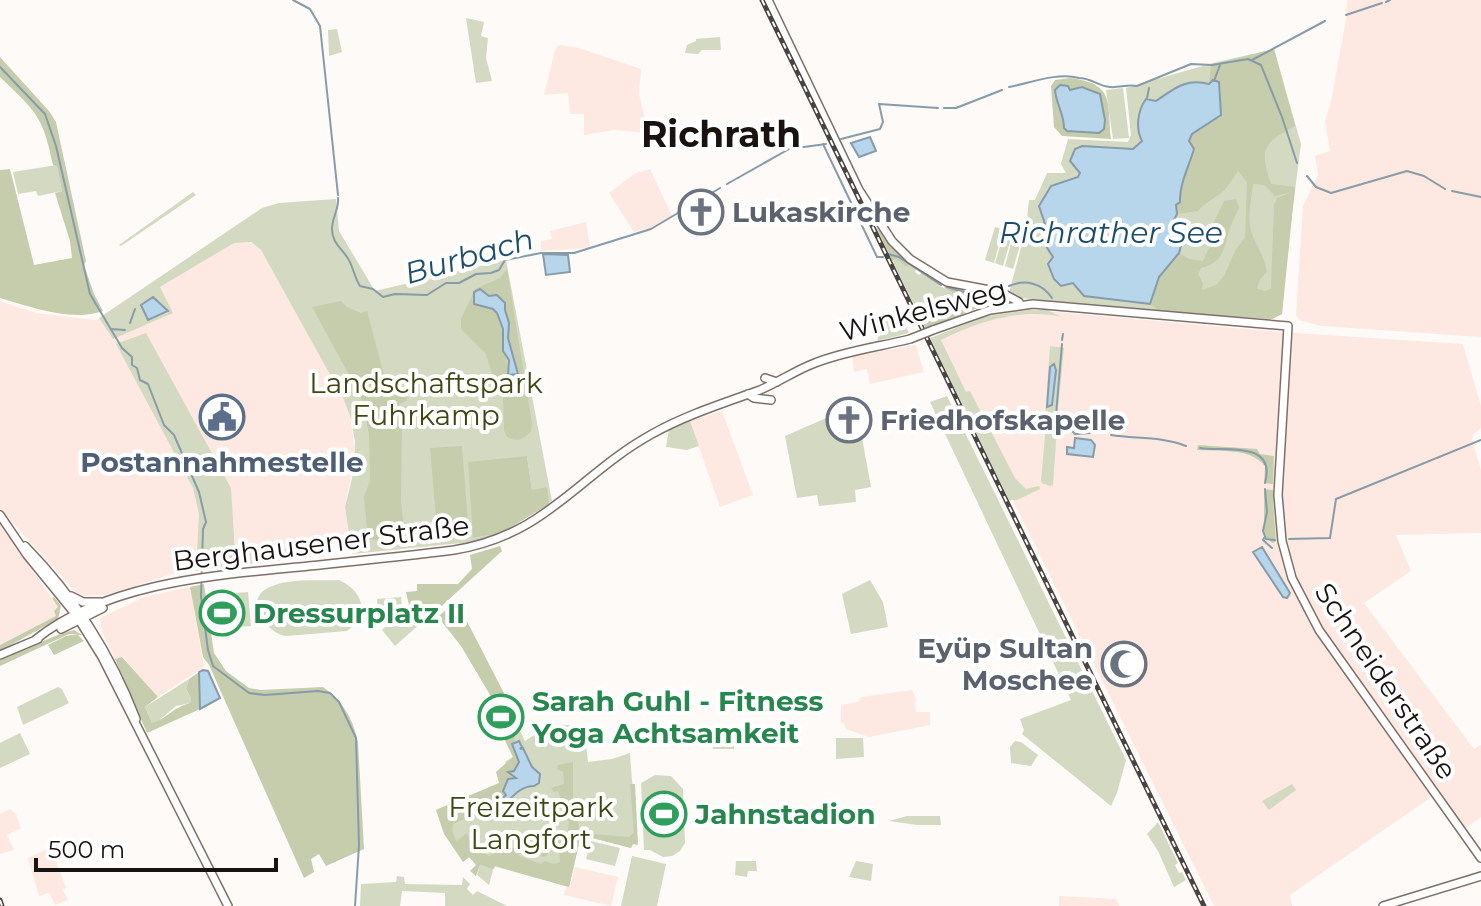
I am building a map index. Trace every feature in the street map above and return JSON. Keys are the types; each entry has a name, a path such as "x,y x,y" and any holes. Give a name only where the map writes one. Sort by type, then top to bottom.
{"main road":[{"path":"768,0 859,190 892,241 910,259 947,282 989,288 1006,303"},
{"name":"Winkelsweg","path":"677,421 827,359 887,345 1006,303 1288,326"},
{"name":"Schneiderstraße","path":"1288,326 1278,495 1282,541 1292,578 1319,630 1481,858"},
{"path":"748,394 772,402 777,382 765,378"},
{"name":"Berghausener Straße","path":"0,655 107,602 194,579 474,547 506,537 542,517 642,440 677,421"},
{"path":"0,515 27,555 95,633 122,686 145,744"},
{"path":"15,537 60,587 80,616 228,906"},
{"path":"60,587 81,601 107,602"},
{"name":"Berghausener Straße","path":"80,616 127,596"},
{"path":"63,599 63,625 80,628 93,643"},
{"path":"95,633 93,620 100,609"},
{"path":"1383,906 1481,876"}],"shaded area":[{"path":"1347,0 1481,0 1481,337 1322,326 1299,320 1296,315 1303,206 1318,175 1315,156 1330,151 1325,122 1332,97"},
{"path":"559,45 579,48 641,69 639,94 648,133 614,130 584,135 584,114 570,114 568,93 544,95"},
{"path":"650,169 672,216 651,228 634,232 609,193 634,174"},
{"path":"586,222 590,248 541,251 541,241 552,239 550,231"},
{"path":"248,241 261,250 344,400 351,419 355,455 345,507 350,542 235,554 106,595 85,596 77,593 0,509 0,301 36,313 95,320 118,312 234,243"},
{"path":"1023,309 1281,332 1463,344 1481,406 1481,428 1472,440 1481,470 1481,533 1396,535 1411,571 1364,603 1474,749 1481,745 1481,817 1464,829 1437,793 1290,895 1292,906 1214,906 933,340 966,322"},
{"path":"916,345 924,372 870,384 867,369 854,372 852,356"},
{"path":"722,411 753,495 720,507 690,421"},
{"path":"0,524 58,607 55,611 57,616 0,645"},
{"path":"190,587 204,667 158,697 123,657 115,659 102,632 100,618 144,597"},
{"path":"912,690 917,701 916,712 930,712 930,725 869,737 846,729 841,723 841,705 858,702 862,697"},
{"path":"10,809 16,814 21,828 7,835 14,850 0,854 0,814"},
{"path":"51,847 68,900 55,905 49,893 39,896 28,858"},
{"path":"575,867 618,877 611,906 564,895 566,887 570,887"},
{"path":"1059,896 1116,899 1119,906 1059,906"}],"green space":[{"path":"466,18 484,22 481,36 488,38 486,58 492,81 476,83"},
{"path":"337,29 342,52 329,56 328,30"},
{"path":"720,37 721,50 685,53 687,45 696,39"},
{"path":"1274,49 1301,144 1282,314 1272,319 1197,315 1021,298 1009,293 1026,229 1029,200 1035,200 1047,173 1066,173 1061,164 1068,139 1128,142 1131,135 1126,88","holes":["1209,84 1172,224 1180,237 1048,264 1053,257 1046,246 1049,236 1039,206 1051,186 1078,177 1081,173 1070,160 1075,149 1082,146 1133,150 1142,141 1138,118 1147,98 1156,101"]},
{"path":"1274,49 1295,126 1276,137 1266,148 1265,155 1271,184 1295,187 1282,314 1272,319 1159,311 1150,304 1159,277 1179,253 1189,259 1203,261 1209,248 1211,228 1224,201 1236,199 1239,208 1220,256 1201,268 1198,274 1203,283 1202,290 1216,285 1224,276 1236,249 1245,238 1247,182 1238,171 1224,191 1198,211 1177,214 1176,205 1194,149 1189,142 1192,134 1218,118 1221,90 1209,84 1211,65","holes":["1253,184 1264,185 1275,196 1293,192 1277,198 1274,205 1271,288 1266,291 1257,289 1260,279 1267,272 1249,219"]},
{"path":"0,57 56,122 86,261 84,265 103,311 65,314 0,298 0,170 10,169 34,265 72,258 55,193 62,191 57,166 53,165 36,115 0,77"},
{"path":"1070,78 1085,81 1102,90 1108,105 1111,139 1062,136 1054,127 1051,86 1055,80"},
{"path":"1123,88 1129,138 1113,139 1106,90"},
{"path":"57,165 62,191 38,196 36,191 18,194 13,172"},
{"path":"193,192 196,195 119,245"},
{"name":"Landschaftspark Fuhrkamp","path":"336,199 339,231 375,291 506,260 552,501 548,503 532,491 527,456 503,532 526,518 503,533 471,542 352,554 345,507 354,470 355,442 351,419 344,400 261,250 251,242 234,243 160,287 173,313 113,339 99,318 262,208 279,203","holes":["153,297 168,313 148,320"]},
{"path":"876,227 911,263 907,267 896,259 892,261"},
{"path":"995,227 1003,229 994,263 985,260"},
{"path":"1005,230 1013,232 1003,266 995,263"},
{"path":"1014,232 1023,235 1013,269 1005,266"},
{"path":"895,259 911,263 919,275 923,271 941,282 940,286 967,301 967,304 926,320 913,303 893,262"},
{"path":"507,269 532,423 531,431 517,440 507,437 504,430 503,396 495,385 486,354 461,329 461,319 475,289 500,278","holes":["480,289 505,310 509,323 508,338 518,373 507,371 496,312 474,303 472,299"]},
{"path":"948,285 992,294 997,300 926,329 913,303 929,321 967,304 967,301 944,288"},
{"path":"341,301 361,313 367,311 388,390 405,392 407,400 379,416 383,430 402,418 401,500 405,544 368,539 364,496 370,481 369,434 360,395 312,307"},
{"path":"1047,310 1062,317 1015,315 970,327 941,340 966,392 970,391 1015,478 1026,489 1039,486 1040,489 1017,500 1009,500 930,338 987,316"},
{"path":"899,313 909,333 878,341 875,316"},
{"path":"146,333 231,488 235,553 287,548 288,554 283,560 196,571 199,514 193,488 116,344"},
{"path":"1050,346 1064,348 1057,419 1045,416"},
{"path":"947,396 1126,760 1111,806 1022,734 1024,730 1020,719 1071,700 930,402"},
{"path":"856,405 871,487 855,490 856,502 819,506 817,495 797,498 785,436"},
{"path":"690,421 699,446 687,450 666,447 669,429"},
{"path":"1046,426 1057,428 1053,485 1050,486 1041,480"},
{"path":"1198,445 1257,449 1260,454 1274,456 1273,484 1264,483 1265,466 1251,456 1197,450"},
{"path":"462,446 469,534 438,540 430,448"},
{"path":"527,456 532,490 547,487 549,504 503,532 473,538 468,462"},
{"path":"1264,489 1273,490 1276,542 1272,543 1264,535"},
{"path":"500,546 502,551 423,623 410,609 406,592 417,591 417,584 458,584 472,569 470,555"},
{"path":"339,580 354,590 361,603 359,617 347,631 286,636 271,629 260,615 257,599 270,587 295,581"},
{"path":"870,580 883,602 888,627 851,634 842,594"},
{"path":"204,584 214,653 226,671 249,688 261,690 323,687 342,704 353,726 358,742 364,849 326,866 319,854 311,859 314,872 304,878 203,657 190,587"},
{"path":"248,592 251,626 239,627 236,593"},
{"path":"54,597 61,606 58,619 0,651 0,645 56,616 54,611 58,607"},
{"path":"401,597 402,610 408,610 421,623 395,646 382,630 388,624 378,611 377,599"},
{"path":"456,600 507,699 496,705 461,646 438,617"},
{"path":"74,630 82,635 78,635 84,641 54,655 48,645 78,634 69,634 0,666 0,660"},
{"path":"122,657 158,697 145,707 152,723 190,703 186,689 189,679 199,672 200,709 147,733 115,659"},
{"path":"189,679 186,689 190,703 176,706 152,723 145,707"},
{"path":"58,687 69,703 23,725 17,707"},
{"name":"Freizeitpark Langfort","path":"551,724 584,726 588,762 630,753 636,834 631,848 581,835 569,887 494,866 489,885 477,875 480,865 488,867 469,857 463,862 436,810 499,783 506,761 513,757 504,738 512,731 518,727 525,741"},
{"path":"513,730 515,743 512,745 519,762 512,772 516,778 507,782 503,791 506,795 498,802 483,801 463,806 468,811 468,817 453,824 456,841 467,833 473,849 489,856 507,847 518,849 519,856 541,864 545,861 560,862 559,850 544,857 535,854 556,835 567,834 569,823 558,791 554,792 551,788 564,784 563,772 557,769 558,765 573,762 573,804 581,833 629,837 634,832 630,784 635,784 638,845 633,844 631,848 581,835 569,887 495,866 494,869 480,865 476,876 470,871 476,865 469,857 463,862 444,834 436,810 499,783 496,772 513,757 504,738"},
{"path":"735,731 734,749 713,749 712,735 715,732"},
{"path":"20,733 30,754 0,768 0,743"},
{"path":"836,738 863,738 864,757 836,759"},
{"path":"1015,741 1038,755 1031,766 1011,763 1010,747"},
{"name":"Jahnstadion","path":"655,775 671,776 683,789 685,843 672,856 663,857 644,850 641,783"},
{"path":"1292,784 1296,790 1269,810 1262,801"},
{"path":"907,816 940,816 941,825 889,821"},
{"path":"1158,822 1178,863 1175,865 1186,880 1174,887 1147,834"},
{"path":"591,841 620,848 615,866 586,859"},
{"path":"632,856 666,864 657,906 621,906"},
{"path":"736,861 756,861 757,871 748,871 747,877 735,875"},
{"path":"856,861 873,864 871,881 849,877"},
{"path":"397,876 404,877 405,884 462,885 463,877 470,884 467,889 473,895 477,891 507,906 445,906 445,893 402,891 400,906 360,906 361,884 396,882"}],"water":[{"name":"Richrather See","path":"1213,80 1219,82 1221,115 1192,134 1189,141 1194,149 1172,224 1182,242 1179,253 1159,277 1150,304 1084,296 1073,283 1061,286 1054,279 1048,264 1053,257 1046,246 1049,236 1039,206 1051,186 1078,177 1080,173 1070,161 1075,149 1082,146 1133,149 1142,141 1138,119 1146,99 1156,101 1181,85 1194,82 1209,84"},
{"path":"1060,85 1068,86 1070,90 1082,87 1100,94 1104,129 1099,133 1067,131 1064,128 1055,90"},
{"path":"870,137 876,151 859,157 851,143"},
{"path":"543,254 568,255 570,272 546,275"},
{"path":"480,289 489,296 497,295 505,303 508,338 518,374 508,375 509,360 503,351 503,329 497,313 474,304 474,292"},
{"path":"153,297 168,311 148,320 141,305"},
{"path":"1054,364 1052,405 1047,407 1050,367"},
{"path":"1075,438 1091,440 1095,445 1093,457 1067,454 1067,447 1074,448"},
{"path":"1262,547 1290,593 1287,598 1283,597 1253,552"},
{"path":"208,671 220,698 200,709 199,672"},
{"path":"519,741 520,749 523,748 532,767 540,774 539,783 520,790 501,808 479,805 478,802 498,802 506,795 503,791 508,779 516,778 508,772 514,771 519,762 512,744"}],"waterway":[{"name":"Burbach","path":"293,0 310,9 320,26 338,195"},
{"path":"1386,2 1390,0"},
{"path":"1346,15 1382,3"},
{"path":"1252,60 1325,21"},
{"name":"Burbach","path":"1009,87 1062,76 1084,78 1110,87 1137,86 1191,64 1212,65 1248,59 1261,65 1297,163"},
{"path":"1214,81 1220,65"},
{"path":"0,67 45,114 56,146 90,294 122,348 132,357 132,365 137,368 140,380 148,384 164,425 174,435 199,492 206,522 203,529 201,596 213,666 249,693 330,693 339,702 356,738 359,845 355,906"},
{"path":"1147,98 1149,88"},
{"name":"Burbach","path":"944,108 956,108 1002,90"},
{"name":"Burbach","path":"841,139 880,129 883,122 879,104 938,108"},
{"path":"823,144 877,257 883,257"},
{"name":"Burbach","path":"727,184 789,149 826,144"},
{"name":"Burbach","path":"1307,176 1316,187 1331,193 1407,171 1424,176 1445,189"},
{"name":"Burbach","path":"338,198 332,225 335,241 349,260 360,286 373,289 383,297 395,294 427,295 446,283 459,283 476,274 499,270 505,260 541,253 574,253 651,229 720,188"},
{"name":"Burbach","path":"1452,191 1481,197"},
{"path":"888,254 899,257 941,285"},
{"path":"1009,286 1033,284 1052,298"},
{"path":"947,287 967,293"},
{"path":"971,294 991,297"},
{"path":"130,323 135,309"},
{"path":"111,329 125,330"},
{"path":"1062,340 1063,334"},
{"path":"1056,415 1062,344"},
{"path":"1069,428 1075,434 1091,433"},
{"path":"1111,435 1158,439 1186,446"},
{"path":"1289,539 1330,538 1336,499 1481,440"},
{"path":"1200,448 1234,449 1256,454 1267,469 1265,483"},
{"path":"1265,489 1267,512 1263,531 1266,539 1275,540"},
{"path":"1264,538 1272,548"}],"railway":[{"path":"762,0 1204,906"},
{"path":"0,900 2,906"}],"place":[{"name":"Lukaskirche","path":"701,212"},
{"name":"Postannahmestelle","path":"222,417"},
{"name":"Friedhofskapelle","path":"849,420"},
{"name":"Dressurplatz II","path":"222,613"},
{"name":"Eyüp Sultan Moschee","path":"1124,664"},
{"name":"Sarah Guhl - Fitness Yoga Achtsamkeit","path":"501,717"},
{"name":"Jahnstadion","path":"664,814"}],"district":[{"name":"Richrath","path":"721,134"}]}
